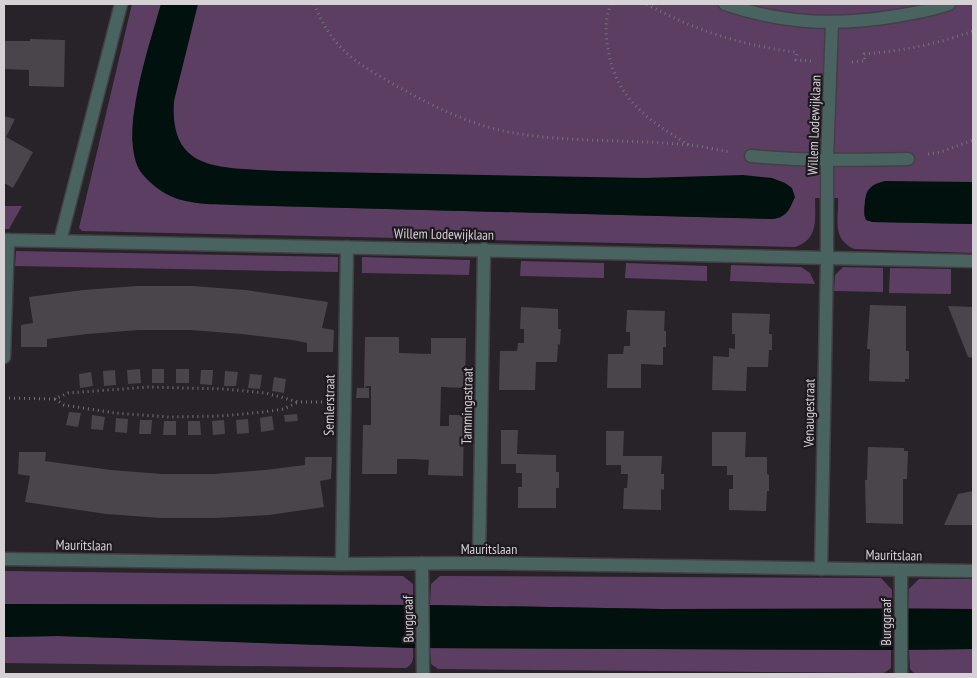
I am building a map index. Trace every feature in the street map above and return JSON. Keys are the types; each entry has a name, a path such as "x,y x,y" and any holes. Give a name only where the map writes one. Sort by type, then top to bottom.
{"street":[{"path":"60,241 121,4"},
{"path":"725,4 765,16 832,23 858,22 915,13 949,4"},
{"name":"Willem Lodewijklaan","path":"827,258 827,161 832,23"},
{"path":"751,156 827,161 908,159"},
{"path":"4,357 6,240"},
{"name":"Willem Lodewijklaan","path":"6,240 973,261"},
{"name":"Semlerstraat","path":"342,564 347,247"},
{"name":"Tammingastraat","path":"479,563 484,249"},
{"name":"Venaugestraat","path":"821,569 827,258"},
{"name":"Mauritslaan","path":"4,559 342,564 479,563 973,571"},
{"name":"Burggraaf","path":"422,563 423,674"},
{"name":"Burggraaf","path":"901,570 901,674"}],"path":[{"path":"314,4 332,39 350,57 377,75 435,107 462,118 514,133 577,139 689,145 751,156"},
{"path":"611,4 606,20 606,36 609,55 619,83 632,103 640,111 663,129 689,145"},
{"path":"647,4 687,25 736,42 797,53 796,60"},
{"path":"863,61 865,61 864,54 893,52 973,31"},
{"path":"908,159 941,152 973,140"},
{"path":"4,398 54,399 68,393 149,387 250,391 266,393 298,402 344,402"},
{"path":"54,399 64,405 115,414 169,417 221,416 264,412 284,409 298,402"}],"shaded area":[{"path":"132,4 161,4 133,118 132,140 141,171 163,192 196,203 234,205 773,219 782,217 296,188 152,152 187,4 973,4 973,201 865,199 864,215 866,220 873,222 973,224 973,253 854,249 847,245 839,234 837,220 838,198 815,198 815,220 812,234 803,244 795,247 82,231 79,228"},
{"path":"161,4 198,4 174,101 175,125 180,142 190,154 204,162 238,169 278,171 644,178 743,175 772,178 785,183 792,188 795,197 787,212 773,219 234,205 188,202 171,196 157,188 140,171 134,155 132,135 138,89"},
{"path":"885,181 973,182 973,224 873,222 866,220 864,207 866,194 870,188"},
{"path":"4,206 22,206 9,229 4,229"},
{"path":"16,251 338,257 338,272 15,266"},
{"path":"362,257 470,260 469,275 362,273"},
{"path":"521,261 604,263 604,278 520,276"},
{"path":"626,263 707,266 707,281 625,278"},
{"path":"731,265 801,267 810,273 815,284 730,281"},
{"path":"843,267 883,268 883,292 834,291 835,275"},
{"path":"890,268 951,269 951,294 889,293"},
{"path":"4,571 403,576 413,584 413,605 4,604"},
{"path":"440,576 881,578 892,590 892,608 661,609 430,605 431,584"},
{"path":"919,579 973,579 973,609 908,608 909,589"},
{"path":"4,604 430,605 661,609 973,609 973,649 413,648 58,636 4,637"},
{"path":"58,636 413,648 413,657 411,664 406,668 4,663 4,637"},
{"path":"430,648 891,650 891,668 884,673 438,669 431,664"},
{"path":"973,649 973,674 915,674 910,669 909,650"}],"building":[{"path":"30,39 65,40 64,87 29,86 29,70 4,69 4,41 30,41"},
{"path":"4,116 15,119 6,137 33,152 13,188 4,183"},
{"path":"137,286 192,286 246,290 328,302 322,328 334,330 333,352 307,352 307,343 293,340 190,330 139,330 87,334 47,339 47,347 21,347 21,325 33,323 29,297"},
{"path":"870,305 906,306 906,351 909,351 909,379 905,379 905,382 869,381 870,349 867,349"},
{"path":"948,306 973,307 973,358 968,357"},
{"path":"521,307 558,309 558,329 561,329 557,362 536,362 535,390 499,390 500,351 517,351 518,343 524,343 524,329 520,329"},
{"path":"627,310 665,311 664,331 666,331 666,347 663,347 663,365 641,364 641,388 607,388 608,354 623,354 624,346 630,346 630,332 626,332"},
{"path":"732,313 770,314 769,334 772,334 772,350 769,350 768,367 747,367 746,391 712,390 713,356 729,357 729,348 735,349 735,334 732,334"},
{"path":"365,337 399,337 399,353 431,354 431,338 466,338 465,388 441,387 440,426 449,426 449,415 463,415 463,476 428,475 429,460 413,459 397,459 397,474 362,474 363,425 371,425 371,386 366,386 365,388 369,388 369,398 356,398 357,388 364,388"},
{"path":"140,369 141,383 128,384 127,370"},
{"path":"152,369 164,369 164,383 152,383"},
{"path":"176,369 189,369 189,383 176,383"},
{"path":"115,370 116,385 104,386 103,371"},
{"path":"201,370 213,370 212,385 200,384"},
{"path":"225,371 238,372 236,386 224,386"},
{"path":"91,372 93,386 80,388 79,374"},
{"path":"250,374 262,375 260,389 248,388"},
{"path":"274,377 286,379 284,393 272,391"},
{"path":"69,412 81,413 78,427 66,425"},
{"path":"297,414 298,421 285,422 284,415"},
{"path":"92,415 105,417 103,430 91,429"},
{"path":"272,416 274,430 261,432 260,418"},
{"path":"116,418 128,419 127,433 115,432"},
{"path":"248,419 249,433 237,434 236,420"},
{"path":"140,420 152,420 151,434 139,434"},
{"path":"224,420 225,434 213,435 212,421"},
{"path":"164,421 176,421 176,435 163,435"},
{"path":"188,421 200,421 201,435 188,435"},
{"path":"501,430 518,430 517,454 556,455 556,472 559,472 559,488 556,488 556,508 518,508 518,487 522,487 522,473 516,473 516,464 501,464"},
{"path":"606,431 624,431 623,456 662,456 661,474 664,474 664,490 661,489 661,510 623,509 624,488 627,488 628,474 621,474 621,465 606,465"},
{"path":"712,432 746,432 745,457 767,457 769,491 767,491 766,511 729,510 729,489 733,489 733,475 727,475 727,466 712,466"},
{"path":"868,447 904,448 904,451 908,451 907,479 903,479 903,524 866,523 865,480 867,480"},
{"path":"19,452 46,452 45,461 111,470 162,474 214,474 265,470 305,465 305,457 332,457 331,479 320,481 324,507 269,515 215,518 161,518 106,514 25,502 30,476 18,474"},
{"path":"973,491 973,525 944,525 958,494"}]}
